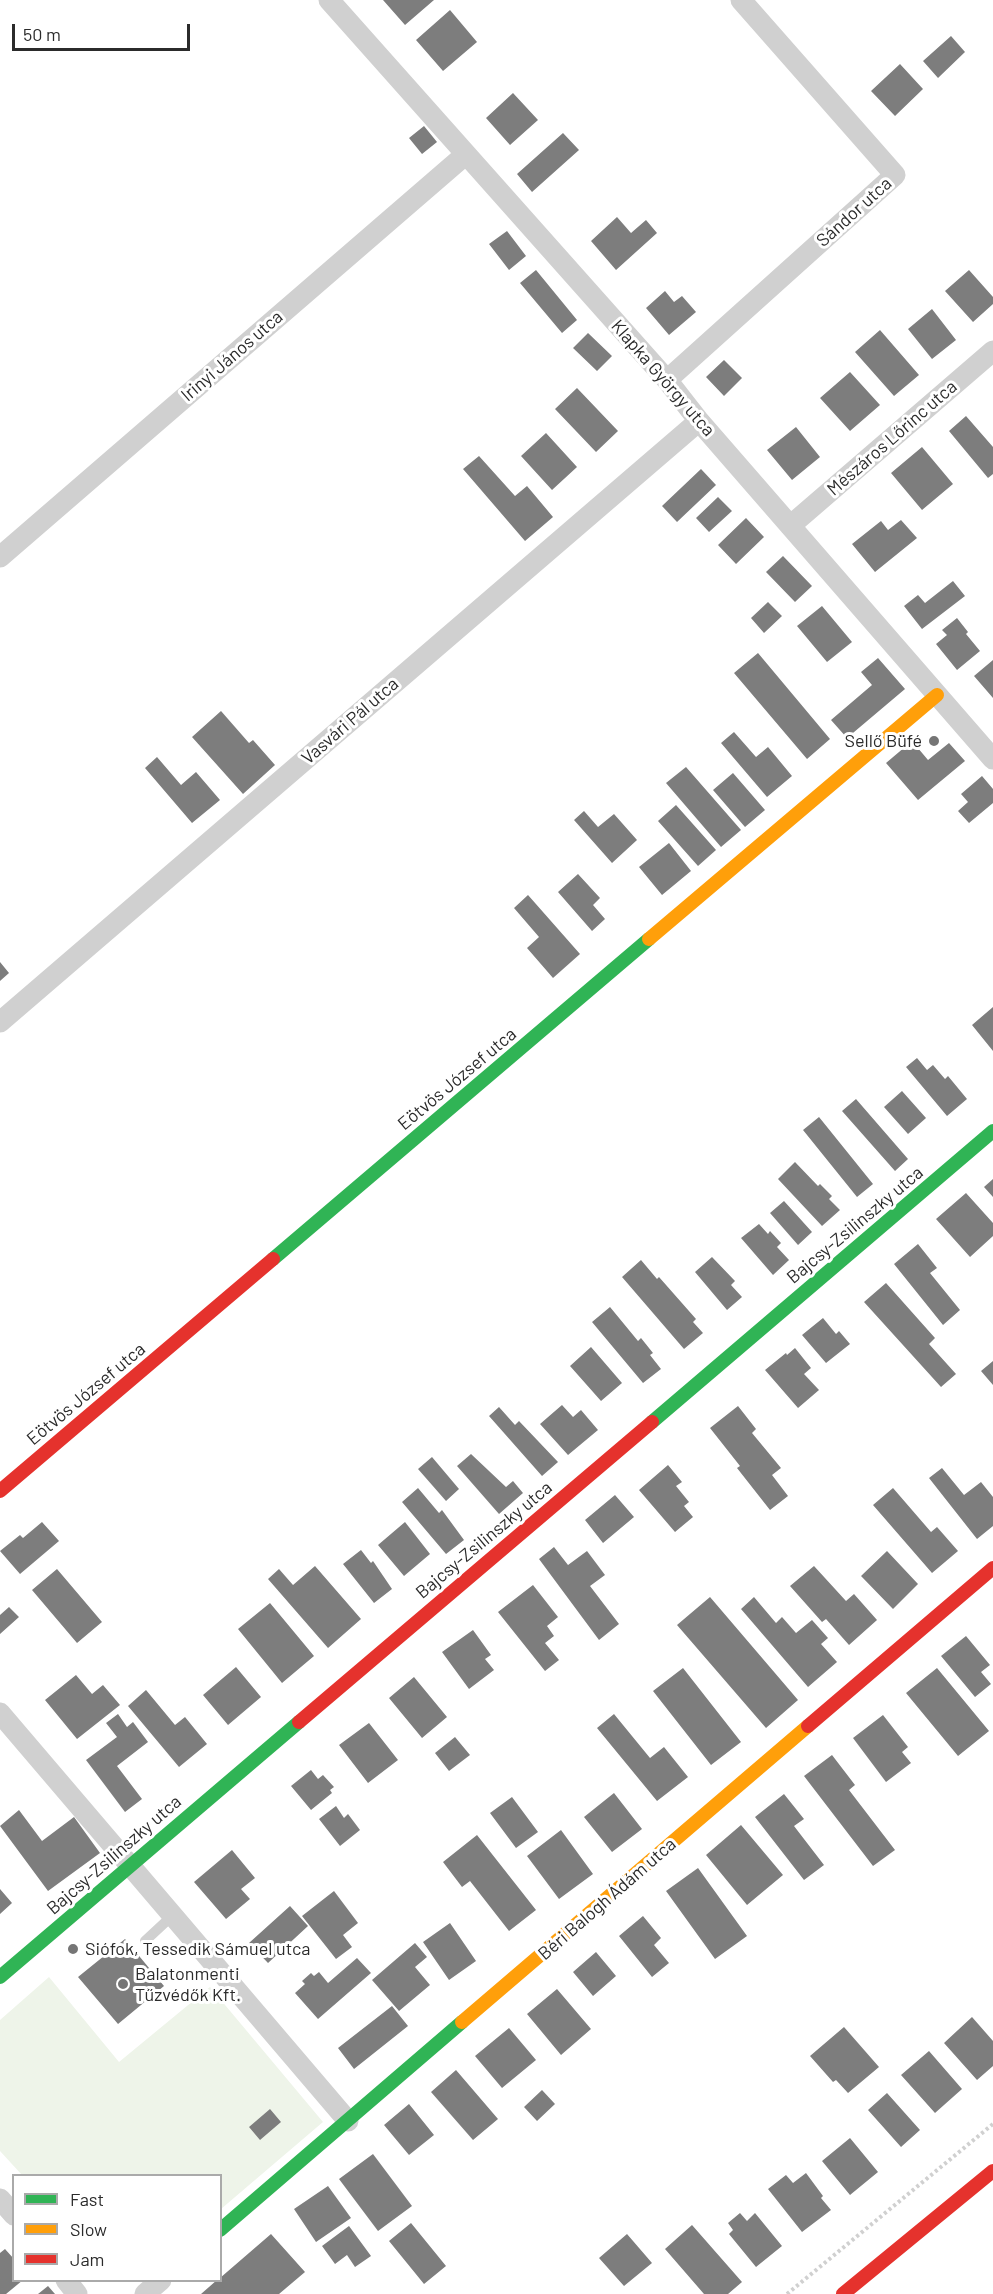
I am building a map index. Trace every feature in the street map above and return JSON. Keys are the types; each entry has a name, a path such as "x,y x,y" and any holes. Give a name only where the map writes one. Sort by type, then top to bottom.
{"street":[{"name":"Klapka György utca","path":"329,0 667,380 699,421 993,759"},
{"name":"Sándor utca","path":"667,380 896,175 741,0"},
{"name":"Irinyi János utca","path":"0,557 465,155"},
{"name":"Mészáros Lőrinc utca","path":"790,526 993,351"},
{"name":"Vasvári Pál utca","path":"0,1022 699,421"},
{"name":"Eötvös József utca","path":"0,1491 937,695"},
{"name":"Bajcsy-Zsilinszky utca","path":"0,1977 993,1131"},
{"name":"Béri Balogh Ádám utca","path":"222,2228 993,1568"},
{"path":"0,1713 348,2121"},
{"path":"843,2294 993,2171"},
{"path":"0,2199 12,2214"},
{"path":"68,2282 77,2294"},
{"path":"145,2294 159,2282"}],"lane":[{"path":"145,1941 173,1915"}],"path":[{"path":"786,2294 993,2124"}],"shaded area":[{"path":"49,1977 119,2062 210,1987 323,2122 222,2208 222,2174 21,2174 0,2151 0,2020"}],"building":[{"path":"383,0 434,0 405,25"},
{"path":"450,10 477,42 443,71 416,40"},
{"path":"951,36 965,52 938,78 923,61"},
{"path":"900,64 923,89 895,116 871,91"},
{"path":"513,93 538,120 510,145 486,118"},
{"path":"424,126 437,142 422,154 409,138"},
{"path":"563,133 579,150 532,192 517,174"},
{"path":"617,217 631,233 646,220 657,233 616,270 591,241"},
{"path":"507,231 526,256 509,270 489,244"},
{"path":"536,270 577,320 562,333 520,283"},
{"path":"969,270 993,297 993,304 973,322 945,291"},
{"path":"665,291 674,302 682,296 696,312 669,335 646,308"},
{"path":"932,309 956,340 932,359 908,329"},
{"path":"880,330 919,375 894,396 855,352"},
{"path":"588,333 612,356 597,371 573,348"},
{"path":"724,360 742,378 724,396 706,377"},
{"path":"850,372 880,405 850,431 820,398"},
{"path":"577,388 618,431 596,452 555,409"},
{"path":"966,416 993,447 993,474 988,478 949,431"},
{"path":"796,427 820,457 792,480 767,450"},
{"path":"546,433 577,467 552,490 521,456"},
{"path":"922,447 953,484 922,510 891,473"},
{"path":"479,456 515,496 527,486 553,517 525,541 463,469"},
{"path":"701,469 716,485 677,522 662,506"},
{"path":"718,497 732,511 709,532 696,518"},
{"path":"746,518 764,537 736,564 718,545"},
{"path":"901,520 917,538 875,572 852,544 881,521 888,530"},
{"path":"783,556 812,586 795,602 766,572"},
{"path":"953,581 965,596 922,629 904,606 918,595 925,603"},
{"path":"768,602 782,616 764,633 751,618"},
{"path":"822,606 852,642 827,662 797,626"},
{"path":"957,618 980,651 957,670 936,644 947,635 942,630"},
{"path":"758,653 830,739 807,759 734,673"},
{"path":"878,658 905,689 847,738 831,720 872,685 861,672"},
{"path":"993,660 993,698 974,676"},
{"path":"221,711 249,743 253,740 275,765 243,794 192,737"},
{"path":"734,732 756,757 768,747 792,776 767,797 721,743"},
{"path":"912,741 928,760 949,743 965,761 918,800 886,763"},
{"path":"157,757 181,785 196,772 220,800 192,823 145,768"},
{"path":"686,767 741,830 721,847 666,783"},
{"path":"733,773 765,810 745,827 713,790"},
{"path":"982,776 993,789 993,803 969,823 958,811 968,802 961,794"},
{"path":"676,805 716,850 698,866 658,821"},
{"path":"584,811 598,827 614,814 637,840 612,863 574,820"},
{"path":"669,843 691,871 662,895 639,867"},
{"path":"578,874 600,898 593,905 605,919 592,931 558,892"},
{"path":"528,895 580,954 553,978 527,948 539,937 514,908"},
{"path":"0,962 9,973 0,981"},
{"path":"993,1007 993,1051 972,1025"},
{"path":"917,1058 927,1070 933,1065 945,1079 948,1076 967,1099 947,1116 906,1067"},
{"path":"902,1091 926,1118 908,1134 884,1107"},
{"path":"856,1099 908,1159 895,1171 842,1111"},
{"path":"819,1117 873,1184 857,1197 803,1130"},
{"path":"795,1162 818,1186 820,1184 832,1196 829,1199 840,1210 822,1226 778,1179"},
{"path":"993,1179 993,1197 984,1187"},
{"path":"966,1193 993,1223 993,1236 970,1257 936,1219"},
{"path":"784,1201 812,1232 798,1245 770,1213"},
{"path":"759,1224 768,1234 770,1231 781,1243 777,1247 789,1260 773,1275 741,1238"},
{"path":"918,1244 937,1268 930,1273 960,1310 943,1325 894,1264"},
{"path":"712,1257 735,1281 731,1285 742,1297 727,1310 695,1272"},
{"path":"641,1260 696,1319 693,1322 703,1333 684,1349 622,1277"},
{"path":"886,1283 935,1338 929,1344 956,1374 941,1387 864,1302"},
{"path":"610,1307 638,1341 641,1338 653,1353 650,1355 661,1369 643,1383 592,1322"},
{"path":"823,1318 836,1334 839,1331 850,1344 826,1363 802,1335"},
{"path":"591,1347 622,1383 601,1401 570,1366"},
{"path":"795,1348 811,1368 804,1374 819,1390 798,1408 765,1370"},
{"path":"993,1361 993,1385 981,1371"},
{"path":"562,1405 573,1417 581,1410 598,1430 568,1455 540,1424"},
{"path":"738,1406 756,1429 752,1433 781,1468 772,1475 788,1496 770,1510 737,1468 740,1466 710,1428"},
{"path":"499,1407 515,1425 519,1421 558,1462 542,1476 489,1416"},
{"path":"471,1454 506,1487 513,1481 523,1493 499,1514 457,1466"},
{"path":"432,1457 459,1489 446,1501 418,1469"},
{"path":"668,1465 682,1482 676,1486 689,1502 684,1506 693,1517 675,1532 639,1490"},
{"path":"942,1468 964,1495 981,1482 993,1497 993,1526 977,1539 929,1478"},
{"path":"418,1488 439,1513 442,1510 464,1540 446,1554 402,1502"},
{"path":"893,1488 931,1532 937,1527 958,1551 932,1573 873,1505"},
{"path":"615,1495 634,1517 603,1543 585,1520"},
{"path":"42,1522 59,1541 20,1574 0,1551 20,1535 23,1538"},
{"path":"405,1522 430,1554 404,1576 378,1545"},
{"path":"554,1547 568,1565 587,1551 605,1575 590,1586 619,1624 599,1640 539,1559"},
{"path":"361,1550 371,1563 373,1561 392,1589 374,1603 343,1564"},
{"path":"887,1551 918,1584 893,1609 861,1576"},
{"path":"315,1566 361,1619 328,1648 268,1579 279,1569 293,1585"},
{"path":"814,1566 846,1601 854,1594 877,1620 849,1645 826,1619 822,1622 790,1586"},
{"path":"57,1569 102,1622 77,1643 32,1590"},
{"path":"533,1585 558,1617 547,1626 554,1636 545,1643 559,1660 545,1671 498,1612"},
{"path":"710,1597 798,1700 766,1728 677,1625"},
{"path":"754,1597 776,1623 782,1617 796,1633 812,1620 828,1638 821,1644 837,1662 808,1687 741,1609"},
{"path":"270,1603 314,1656 282,1683 238,1629"},
{"path":"9,1607 19,1617 0,1634 0,1615"},
{"path":"473,1630 491,1655 485,1659 494,1670 469,1689 442,1652"},
{"path":"966,1636 990,1665 981,1672 991,1684 975,1697 941,1656"},
{"path":"236,1667 261,1697 228,1725 203,1695"},
{"path":"683,1668 741,1742 711,1765 653,1691"},
{"path":"937,1668 989,1731 958,1756 906,1693"},
{"path":"76,1675 92,1694 103,1685 120,1705 77,1739 45,1700"},
{"path":"414,1677 447,1717 422,1738 389,1698"},
{"path":"146,1690 175,1725 185,1717 207,1744 179,1767 128,1706"},
{"path":"118,1714 127,1727 133,1722 148,1742 117,1766 142,1799 125,1812 86,1760 117,1737 106,1723"},
{"path":"614,1714 650,1758 664,1747 688,1777 657,1801 597,1728"},
{"path":"883,1715 908,1747 902,1752 911,1763 886,1782 853,1738"},
{"path":"369,1723 398,1760 368,1783 339,1745"},
{"path":"455,1737 470,1755 449,1771 435,1753"},
{"path":"832,1755 855,1785 849,1790 895,1850 873,1866 804,1776"},
{"path":"311,1770 318,1779 323,1775 334,1787 330,1790 332,1793 311,1810 291,1786"},
{"path":"614,1793 642,1829 612,1852 584,1817"},
{"path":"784,1794 804,1819 794,1826 824,1865 804,1880 755,1817"},
{"path":"512,1797 538,1832 516,1848 490,1813"},
{"path":"336,1806 344,1818 348,1814 360,1830 340,1846 319,1819"},
{"path":"19,1810 42,1841 74,1817 100,1853 48,1891 0,1826"},
{"path":"741,1825 783,1875 747,1905 706,1855"},
{"path":"561,1830 593,1874 559,1899 527,1856"},
{"path":"477,1835 536,1910 509,1931 470,1881 462,1887 443,1862"},
{"path":"232,1850 255,1878 241,1889 250,1899 226,1919 194,1882"},
{"path":"698,1868 747,1936 715,1959 666,1891"},
{"path":"0,1889 12,1903 0,1914"},
{"path":"334,1891 358,1923 343,1935 352,1947 336,1959 302,1916"},
{"path":"290,1906 308,1926 268,1963 249,1943"},
{"path":"643,1916 661,1938 654,1945 669,1963 652,1977 619,1936"},
{"path":"450,1923 476,1961 449,1980 423,1942"},
{"path":"125,1939 164,1986 118,2024 78,1977"},
{"path":"415,1943 427,1957 415,1967 430,1985 399,2011 372,1980"},
{"path":"596,1952 616,1976 593,1996 573,1972"},
{"path":"357,1958 371,1973 318,2019 295,1993 305,1984 302,1981 311,1973 314,1976 319,1972 328,1983"},
{"path":"557,1989 591,2029 561,2055 527,2014"},
{"path":"392,2006 408,2026 354,2069 338,2048"},
{"path":"972,2017 993,2041 993,2066 977,2080 944,2043"},
{"path":"844,2027 879,2067 848,2093 836,2080 833,2082 810,2056"},
{"path":"509,2028 536,2060 502,2088 475,2056"},
{"path":"929,2051 962,2089 935,2113 901,2075"},
{"path":"456,2070 498,2119 473,2140 431,2092"},
{"path":"542,2090 555,2104 537,2121 524,2107"},
{"path":"887,2093 920,2130 901,2147 868,2110"},
{"path":"409,2104 434,2135 409,2155 384,2125"},
{"path":"270,2109 281,2122 260,2140 249,2127"},
{"path":"850,2138 878,2172 850,2195 822,2161"},
{"path":"373,2154 412,2206 378,2231 339,2179"},
{"path":"806,2173 831,2210 802,2232 768,2189 786,2175 793,2183"},
{"path":"328,2186 351,2218 316,2242 294,2209"},
{"path":"740,2213 747,2221 755,2213 782,2246 756,2267 729,2234 733,2230 728,2223"},
{"path":"411,2223 446,2266 424,2284 389,2241"},
{"path":"692,2225 742,2282 728,2294 704,2294 665,2249"},
{"path":"349,2226 371,2256 355,2267 347,2255 335,2264 322,2246"},
{"path":"271,2234 305,2272 279,2294 201,2294 215,2282 222,2282 222,2276"},
{"path":"627,2234 652,2263 624,2286 599,2258"},
{"path":"5,2249 12,2257 12,2282 21,2282 6,2294 0,2294 0,2253"},
{"path":"48,2286 55,2294 38,2294"}],"traffic: fast":[{"path":"273,1259 649,939"},
{"path":"652,1422 993,1131"},
{"path":"0,1977 299,1722"},
{"path":"222,2228 462,2022"}],"traffic: slow":[{"path":"649,939 937,695"},
{"path":"462,2022 808,1726"}],"traffic: jam":[{"path":"0,1491 273,1259"},
{"path":"299,1722 652,1422"},
{"path":"808,1726 993,1568"},
{"path":"843,2294 993,2171"}],"place":[{"name":"Sellő Büfé","path":"934,741"},
{"name":"Siófok, Tessedik Sámuel utca","path":"73,1949"},
{"name":"Balatonmenti Tűzvédők Kft.","path":"123,1984"}]}
